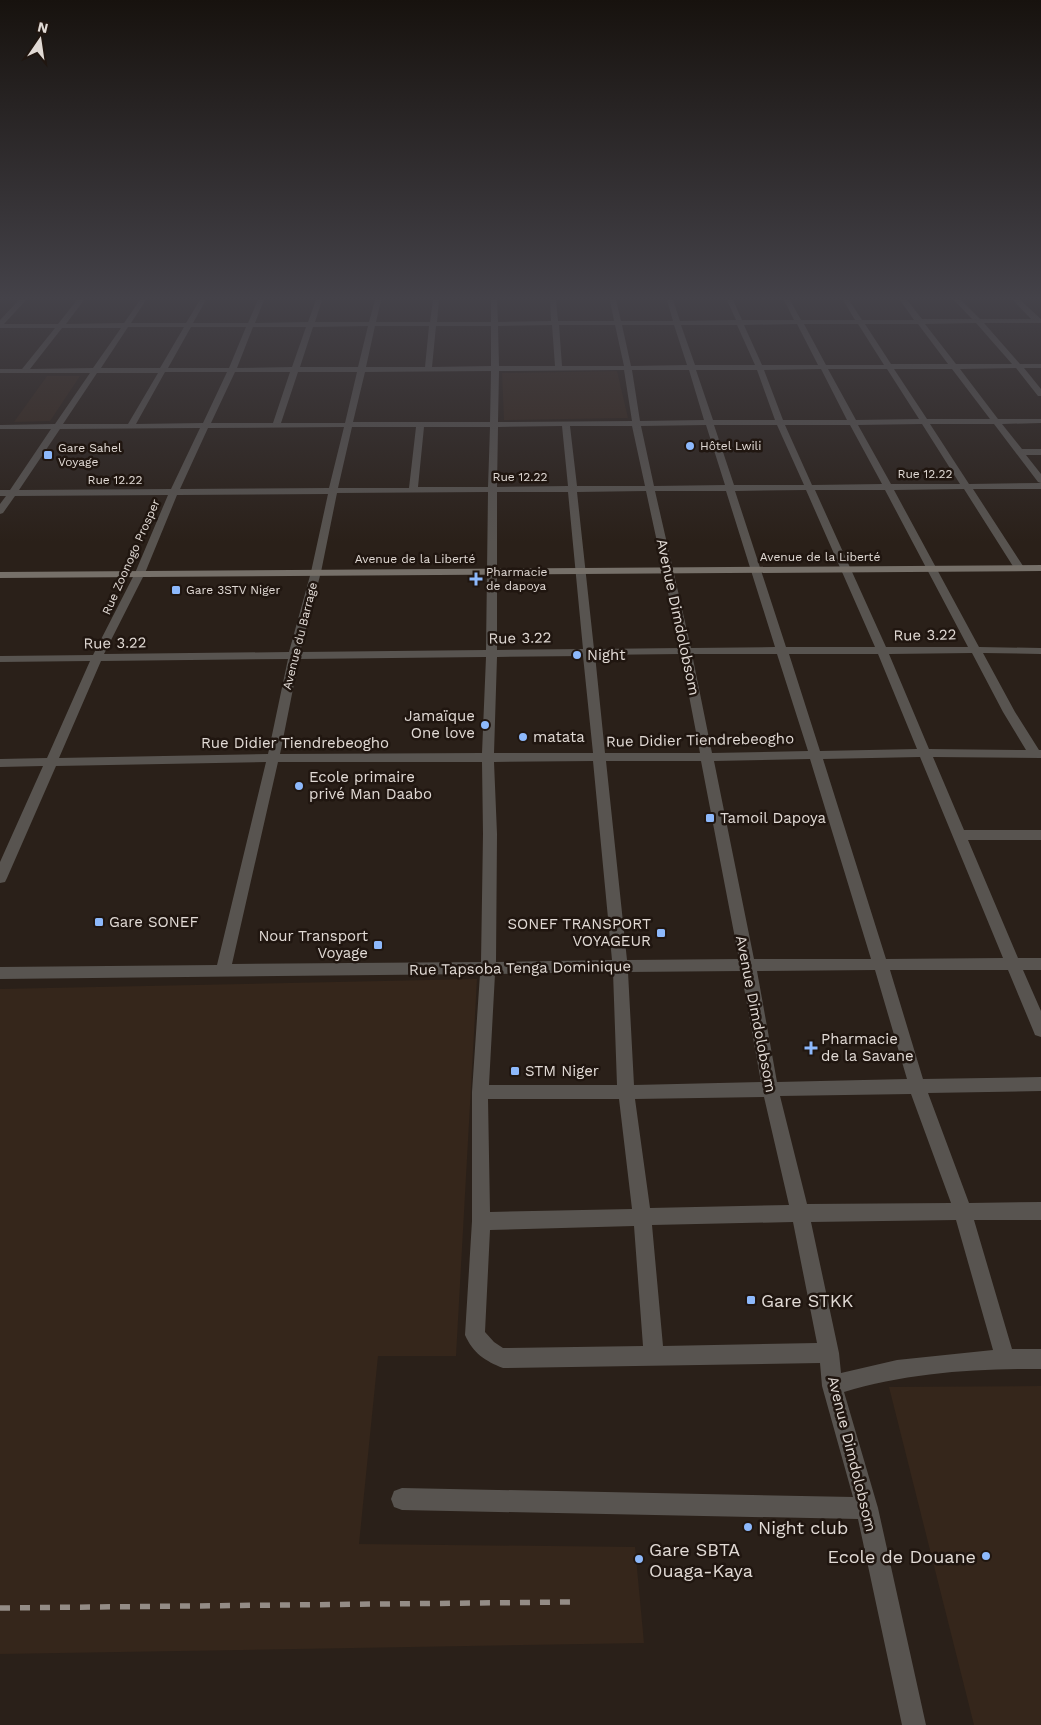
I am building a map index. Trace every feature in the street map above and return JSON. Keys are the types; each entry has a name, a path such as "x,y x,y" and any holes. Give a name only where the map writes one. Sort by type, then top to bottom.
{"main road":[{"name":"Avenue de la Liberté","path":"0,575 1041,568"}],"street":[{"path":"0,511 88,380"},
{"path":"131,426 157,380"},
{"name":"Rue Zoonogo Prosper","path":"0,878 97,658 140,573 174,492 227,380"},
{"path":"276,425 291,380"},
{"name":"Avenue du Barrage","path":"223,971 273,758 294,656 316,572 333,490 359,380"},
{"path":"495,380 491,572 492,654 488,758 490,834 488,968 480,1092 481,1221 475,1335 483,1347 490,1353 503,1358 829,1353"},
{"name":"Avenue Dimdolobsom","path":"630,380 636,423 670,570 748,965 770,1088 800,1213 829,1353 832,1386 867,1508 914,1725"},
{"path":"696,380 781,651 816,754 917,1086 963,1212 1005,1358"},
{"path":"765,380 780,422 882,651 923,753 1041,1030"},
{"path":"830,380 1009,712 1038,754"},
{"path":"897,380 1020,569"},
{"path":"964,380 1041,480"},
{"path":"1030,380 1041,394"},
{"path":"0,426 1041,421"},
{"path":"413,490 420,424"},
{"path":"566,424 620,967 626,1092 642,1216 654,1355"},
{"path":"1020,452 1041,452"},
{"name":"Rue 12.22","path":"0,493 1041,486"},
{"name":"Rue 3.22","path":"0,659 686,651 1041,651"},
{"name":"Rue Didier Tiendrebeogho","path":"0,763 273,758 706,757 923,753 1038,754"},
{"path":"958,834 1041,835"},
{"name":"Rue Tapsoba Tenga Dominique","path":"0,973 748,965 1041,964"},
{"path":"480,1092 626,1092 1041,1084"},
{"path":"481,1221 800,1213 1041,1211"},
{"path":"832,1386 870,1373 1005,1358 1041,1359"},
{"path":"402,1499 867,1508"}],"shaded area":[{"path":"44,380 77,380 50,421 14,422"},
{"path":"502,380 619,380 628,418 504,420"},
{"path":"477,979 456,1356 378,1356 359,1544 635,1547 644,1643 0,1654 0,989"},
{"name":"Ecole de Douane","path":"1041,1386 1041,1725 974,1725 889,1387"}],"railway":[{"path":"0,1608 571,1602"}],"place":[{"name":"Hôtel Lwili","path":"690,446"},
{"name":"Gare Sahel Voyage","path":"48,455"},
{"name":"Pharmacie de dapoya","path":"476,579"},
{"name":"Gare 3STV Niger","path":"176,590"},
{"name":"Night","path":"577,655"},
{"name":"Jamaïque One love","path":"485,725"},
{"name":"matata","path":"523,737"},
{"name":"Ecole primaire privé Man Daabo","path":"299,786"},
{"name":"Tamoil Dapoya","path":"710,818"},
{"name":"Gare SONEF","path":"99,922"},
{"name":"SONEF TRANSPORT VOYAGEUR","path":"661,933"},
{"name":"Nour Transport Voyage","path":"378,945"},
{"name":"Pharmacie de la Savane","path":"811,1048"},
{"name":"STM Niger","path":"515,1071"},
{"name":"Gare STKK","path":"751,1300"},
{"name":"Night club","path":"748,1527"},
{"name":"Ecole de Douane","path":"986,1556"},
{"name":"Gare SBTA Ouaga-Kaya","path":"639,1559"}]}
